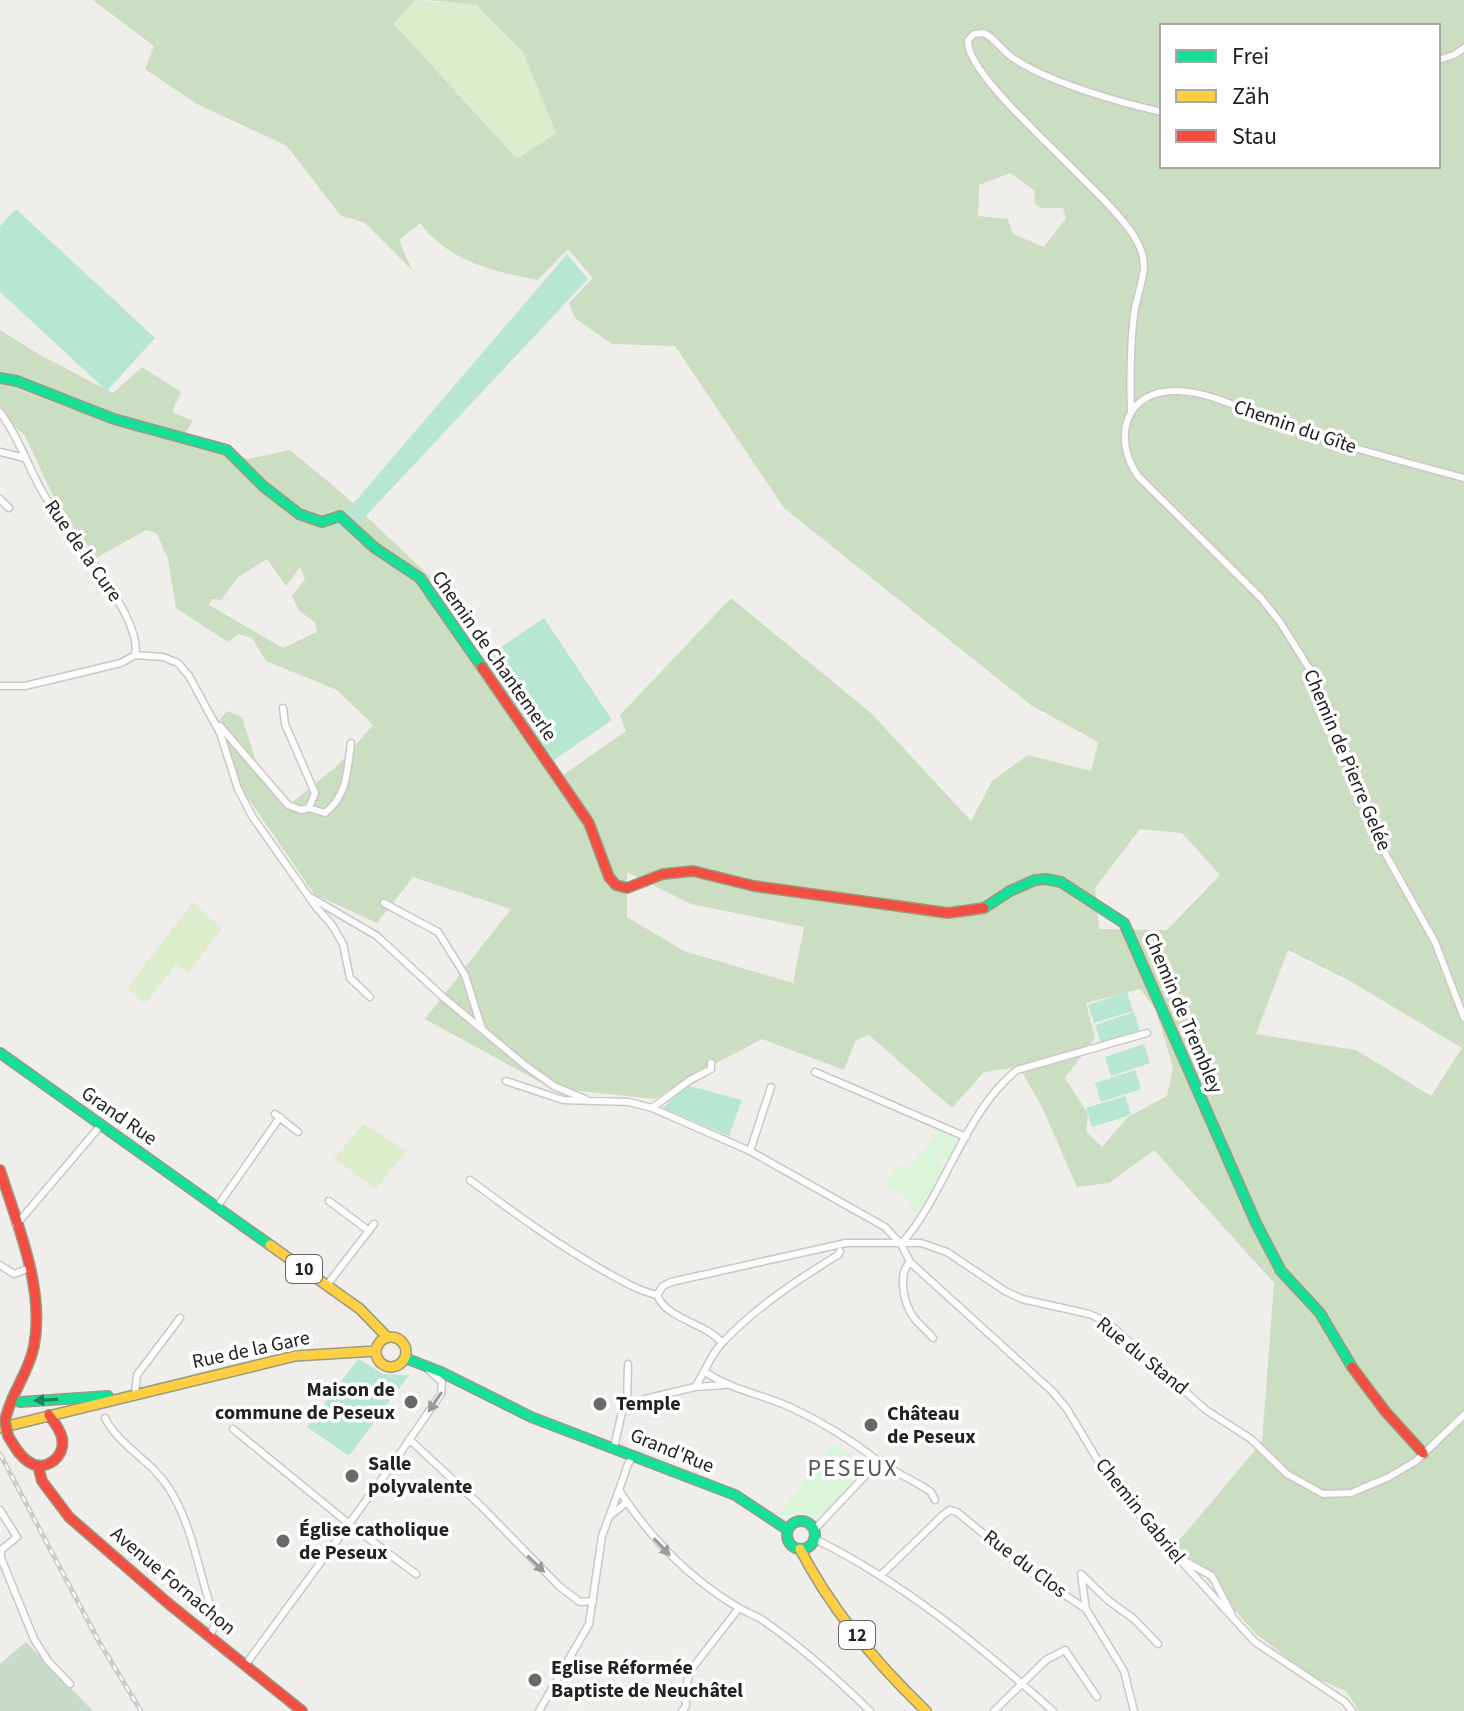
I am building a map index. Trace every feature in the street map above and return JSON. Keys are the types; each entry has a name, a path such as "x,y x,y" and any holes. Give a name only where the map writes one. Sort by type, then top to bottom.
{"street":[{"name":"Chemin de Pierre Gelée","path":"1160,112 1037,71 1012,57 984,33 974,34 968,40 972,58 993,85 1104,199 1123,220 1139,246 1144,267 1131,344 1131,412 1125,427 1124,444 1128,460 1138,476 1261,598 1312,673 1339,733 1381,846 1435,942 1464,1018"},
{"path":"1440,59 1464,48"},
{"name":"Chemin de Chantemerle","path":"0,378 17,381 114,419 227,450 263,486 299,514 322,522 340,516 375,548 420,578 589,823 609,877"},
{"name":"Chemin du Gîte","path":"1131,412 1157,393 1196,393 1289,427 1464,478"},
{"name":"Rue de la Cure","path":"0,412 20,442 44,495 126,613 137,644 135,655"},
{"path":"0,452 25,458"},
{"path":"0,499 9,508"},
{"path":"0,686 25,686 121,663 135,655 163,657 178,663 212,716 238,789 252,816 332,925 343,944 350,978 370,997"},
{"path":"283,708 285,724 315,793 309,808"},
{"path":"212,716 288,805 301,810 309,808 325,813 336,804 345,786 351,743"},
{"name":"Chemin de Trembley","path":"609,877 616,885 627,888 663,874 693,871 754,886 948,913 983,909 1010,891 1035,880 1046,879 1061,882 1105,908 1124,923 1256,1223 1281,1271 1320,1313 1351,1365 1385,1411 1423,1453"},
{"path":"309,897 377,936 443,997 526,1066 554,1086 589,1101"},
{"path":"384,903 438,932 465,975 482,1029"},
{"path":"506,1081 563,1100 629,1102 652,1108 750,1151 885,1227 901,1244 914,1228 1001,1083 1017,1070 1147,1033"},
{"name":"Grand Rue","path":"0,1053 217,1207"},
{"path":"652,1108 690,1080 711,1069 711,1063"},
{"path":"815,1072 966,1137"},
{"path":"750,1151 771,1087"},
{"path":"217,1207 277,1116 298,1132"},
{"path":"16,1225 101,1125"},
{"path":"0,1170 36,1310 36,1334 30,1361 7,1404 2,1424 26,1459 38,1466 57,1460 62,1448 61,1434 49,1415"},
{"path":"470,1180 585,1260 646,1293 657,1295 661,1304 669,1310 717,1337 722,1343"},
{"path":"329,1201 369,1231"},
{"name":"10","path":"217,1207 370,1317 387,1337"},
{"path":"327,1285 374,1224"},
{"name":"Rue du Stand","path":"657,1295 663,1286 671,1282 846,1243 921,1243 947,1252 1022,1299 1089,1314 1107,1322 1206,1410 1251,1439 1287,1474 1323,1494 1351,1493 1366,1488 1389,1477 1423,1453"},
{"name":"Chemin Gabriel","path":"901,1244 910,1262 1052,1391 1067,1409 1106,1474 1255,1642 1345,1702 1352,1711"},
{"path":"695,1387 722,1343 751,1315 840,1251"},
{"path":"910,1262 903,1268 901,1278 913,1316 933,1338"},
{"path":"0,1265 14,1274 27,1269"},
{"name":"Rue de la Gare","path":"135,1394 137,1375 180,1318"},
{"path":"387,1337 401,1340 407,1348 405,1358 398,1366 388,1367 379,1361 376,1351 379,1342 387,1337"},
{"name":"Rue de la Gare","path":"2,1424 295,1356 376,1351"},
{"name":"Grand'Rue","path":"405,1358 510,1408 735,1495 788,1530"},
{"path":"614,1447 623,1408 630,1403 628,1364"},
{"path":"246,1664 443,1389 439,1379 424,1366"},
{"path":"705,1372 725,1385 790,1407 854,1442 931,1492 935,1500"},
{"path":"645,1399 695,1387 725,1385"},
{"name":"Rue de la Gare","path":"7,1404 135,1394"},
{"path":"1423,1453 1464,1415"},
{"path":"105,1418 124,1442 155,1469 170,1490 187,1527 205,1595 216,1622 210,1636"},
{"path":"233,1429 416,1574"},
{"path":"409,1439 560,1587 580,1602 593,1601"},
{"path":"539,1711 589,1624 602,1536 634,1455"},
{"path":"879,1461 815,1534 810,1547 800,1549 789,1543 788,1530 793,1523 802,1521 811,1524 815,1534 939,1615 1053,1711"},
{"name":"Avenue Fornachon","path":"38,1466 42,1481 69,1517 169,1604 302,1711"},
{"path":"619,1490 662,1549 688,1571 739,1608 759,1618 827,1669 870,1711"},
{"path":"611,1515 627,1502"},
{"path":"0,1510 17,1537 1,1550 1,1558 34,1639 48,1661 70,1684"},
{"name":"Rue du Clos","path":"880,1576 950,1510 957,1512 1026,1569 1086,1609 1124,1671 1134,1711"},
{"name":"12","path":"800,1549 814,1576 872,1655 926,1711"},
{"path":"1178,1558 1212,1576 1234,1619"},
{"path":"1086,1609 1081,1574 1158,1644"},
{"path":"682,1711 686,1706 685,1691 690,1671 739,1608"},
{"path":"994,1711 1046,1660 1065,1650 1097,1697"}],"green space":[{"path":"93,0 415,0 394,24 517,159 556,133 523,52 476,5 428,0 1464,0 1464,1711 1359,1711 1346,1691 1313,1677 1256,1634 1176,1544 1262,1442 1274,1283 1154,1150 1109,1183 1077,1187 1042,1107 1019,1067 984,1072 952,1108 869,1035 856,1040 844,1070 762,1039 655,1099 551,1088 425,1019 511,909 413,877 377,923 314,894 242,789 218,721 228,711 242,717 259,771 290,804 338,765 373,725 337,690 266,661 252,638 238,634 228,642 176,608 168,559 157,534 146,530 96,558 55,500 25,436 0,412 0,330 113,393 142,367 181,392 172,412 193,421 184,435 248,459 290,450 343,494 446,592 479,661 559,778 626,731 620,715 731,598 872,714 971,821 992,781 1028,755 1091,771 1098,742 1031,705 784,508 675,346 612,344 575,318 569,303 593,278 568,249 538,280 505,273 458,256 431,236 420,223 399,240 412,270 365,223 340,215 287,146 197,104 145,69 154,46","holes":["1010,173 1034,190 1035,204 1041,208 1063,208 1066,218 1044,247 1013,234 1008,219 978,216 979,185","267,559 286,586 300,567 305,579 292,596 299,611 315,622 317,632 283,648 209,605 212,599 221,600 238,577","1140,829 1182,833 1220,875 1167,930 1099,929 1095,888","627,872 691,904 804,927 793,983 684,951 627,917","1288,950 1350,981 1462,1048 1431,1096 1356,1050 1256,1034","1140,989 1155,1008 1173,1067 1167,1096 1128,1117 1102,1147 1086,1131 1088,1114 1065,1078 1095,1038 1086,1003"]},
{"path":"415,0 476,5 523,52 556,133 517,159 394,24"},
{"path":"16,209 155,338 107,391 0,292 0,226"},
{"path":"567,254 588,279 348,535 334,526"},
{"path":"544,618 612,720 551,762 482,660"},
{"path":"193,902 222,928 188,973 176,964 145,1004 128,990 131,983"},
{"path":"1127,992 1133,1011 1094,1023 1088,1005"},
{"path":"1134,1012 1140,1031 1101,1043 1095,1025"},
{"path":"1144,1044 1150,1063 1111,1076 1105,1057"},
{"path":"1135,1070 1141,1089 1101,1102 1095,1083"},
{"path":"686,1085 742,1100 729,1136 663,1108"},
{"path":"1125,1096 1131,1115 1092,1127 1086,1108"},
{"path":"364,1124 407,1151 375,1189 334,1158"},
{"path":"940,1130 960,1142 951,1157 947,1159 942,1156 938,1163 944,1167 915,1217 907,1198 886,1186 897,1165 907,1170"},
{"path":"359,1359 383,1374 409,1375 349,1456 307,1427"},
{"path":"834,1444 870,1468 824,1516 779,1514"},
{"path":"26,1642 93,1711 0,1711 0,1664"}],"railway":[{"path":"0,1454 98,1640 141,1711"}],"traffic: fast":[{"path":"0,378 17,381 114,419 227,450 263,486 299,514 322,522 340,516 375,548 420,578 482,667"},
{"path":"984,908 1010,891 1035,880 1046,879 1061,882 1124,923 1256,1223 1281,1271 1320,1313 1352,1367"},
{"path":"0,1053 270,1245"},
{"path":"405,1358 441,1372 531,1417 735,1495 788,1530"},
{"path":"12,1399 20,1402 108,1396"},
{"path":"801,1521 811,1525 815,1535 811,1545 801,1549 791,1545 787,1535 791,1525 801,1521"}],"traffic: slow":[{"path":"270,1245 360,1309 387,1337"},
{"path":"391,1337 402,1341 406,1352 402,1363 391,1367 380,1363 376,1352 380,1341 391,1337"},
{"path":"0,1428 295,1356 376,1351"},
{"path":"800,1549 826,1594 856,1635 926,1711"}],"traffic: jam":[{"path":"482,667 589,823 609,877 616,885 627,888 663,874 693,871 754,886 948,913 984,908"},
{"path":"0,1170 28,1256 36,1302 32,1356 5,1421"},
{"path":"1352,1367 1385,1411 1423,1453"},
{"path":"8,1436 25,1460 35,1465 48,1464 58,1457 62,1445 60,1432 49,1415"},
{"path":"5,1421 8,1436"},
{"path":"38,1466 42,1481 69,1517 169,1604 302,1711"}],"place":[{"name":"Maison de commune de Peseux","path":"411,1402"},
{"name":"Temple","path":"600,1404"},
{"name":"Château de Peseux","path":"871,1425"},
{"name":"Salle polyvalente","path":"352,1476"},
{"name":"Église catholique de Peseux","path":"283,1541"},
{"name":"Eglise Réformée Baptiste de Neuchâtel","path":"535,1680"}],"district":[{"name":"PESEUX","path":"853,1468"}]}
